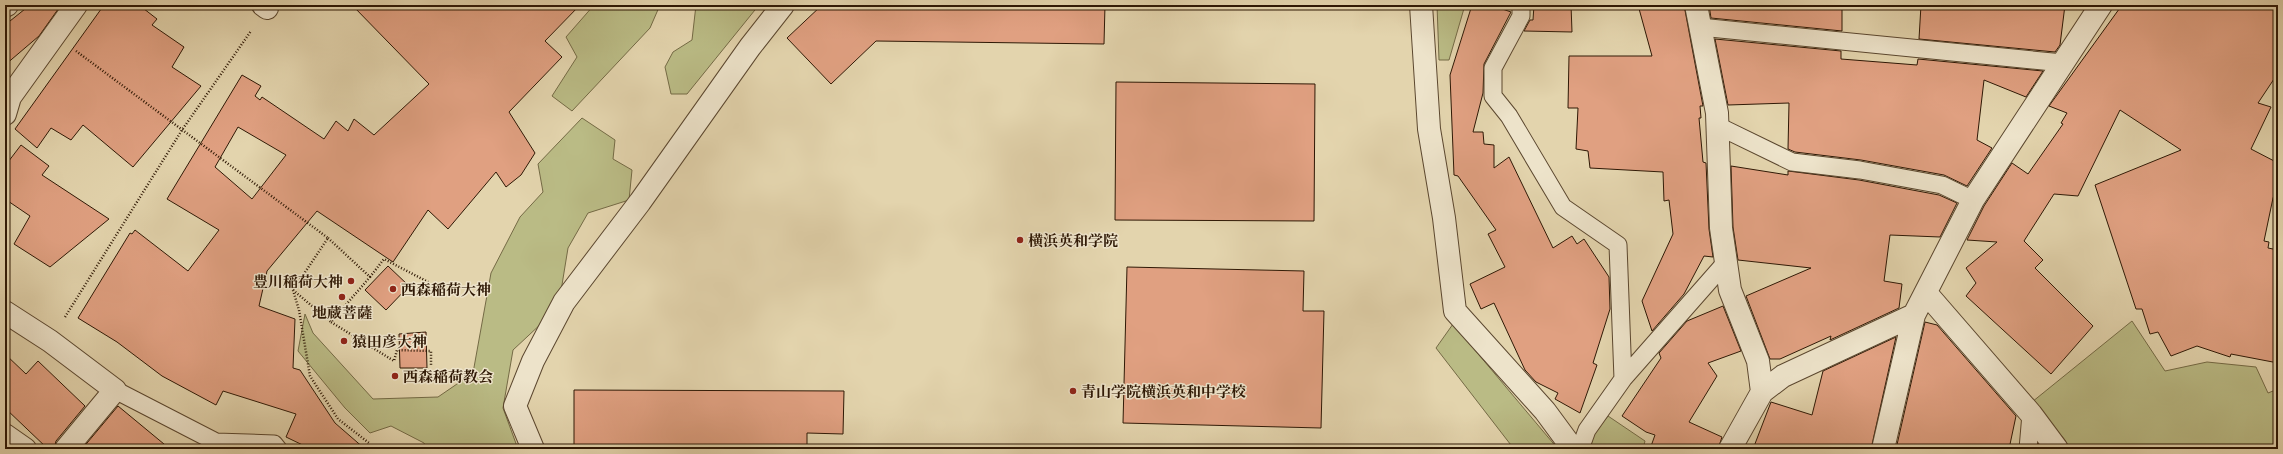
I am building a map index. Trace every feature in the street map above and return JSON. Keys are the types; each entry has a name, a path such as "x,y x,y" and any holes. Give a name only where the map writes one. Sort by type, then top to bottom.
{"street":[{"path":"7,100 76,5"},
{"path":"533,449 515,406 533,361 564,302 640,202 750,47 783,5"},
{"path":"1421,5 1429,130 1444,218 1455,311 1545,411 1573,449"},
{"path":"1696,5 1717,113 1721,228 1730,290 1758,361 1762,392"},
{"path":"1883,449 1914,315 1973,200 2101,5"},
{"path":"1926,293 2031,414 2057,449"},
{"path":"5,312 50,341 115,390 66,449"},
{"path":"1730,449 1762,392 1783,376 1914,315"},
{"path":"5,435 25,449"}],"lane":[{"path":"1521,5 1521,16 1493,68 1493,96 1509,116 1563,207 1618,245 1623,379"},
{"path":"1700,27 2063,63"},
{"path":"1718,126 1792,162 1860,170 1942,185 1973,200"},
{"path":"1580,449 1587,430 1623,379 1726,262"},
{"path":"115,390 216,442 274,444 278,449"},
{"path":"2028,449 2031,414"}],"path":[{"path":"50,341 182,130 265,6"},
{"path":"55,35 328,238 370,277"},
{"path":"292,290 328,238"},
{"path":"331,322 384,259 430,283"},
{"path":"292,290 331,322 394,361 397,350 431,351 431,366"},
{"path":"292,290 299,310 310,376 338,419 369,443"}],"green space":[{"path":"594,5 660,5 650,28 572,111 552,96 577,57 566,37"},
{"path":"696,5 759,5 687,94 671,94 665,67 673,52 692,40"},
{"path":"1437,5 1465,5 1449,60 1439,60"},
{"path":"582,118 615,140 613,159 632,170 629,200 588,213 568,248 561,291 543,322 513,350 503,408 518,449 427,449 424,443 391,426 370,433 345,408 298,351 305,314 313,333 373,399 438,397 473,373 491,273 520,217 543,192 538,164"},
{"path":"2132,321 2165,371 2207,362 2256,367 2268,393 2278,389 2278,449 2066,449 2065,440 2032,402"},
{"path":"1453,324 1558,449 1514,449 1436,348"},
{"path":"1608,416 1645,441 1643,449 1590,449 1594,433"}],"building":[{"path":"30,5 61,5 39,36 5,65 5,25"},
{"path":"104,5 139,5 157,19 152,25 184,47 172,67 201,86 133,167 83,125 71,140 51,128 37,148 15,129"},
{"path":"352,5 580,5 545,41 562,57 509,112 535,153 521,175 506,187 496,172 448,229 428,210 393,262 317,211 267,271 259,306 295,319 293,368 300,370 335,423 365,449 311,449 286,437 296,414 223,391 216,405 162,376 117,342 78,318 130,233 132,234 135,230 188,271 219,230 167,199 242,75 261,86 255,96 260,100 262,97 324,139 336,121 348,131 354,119 374,135 429,84","holes":["238,127 286,155 252,199 215,167"]},
{"path":"822,5 1105,5 1104,44 876,41 831,84 787,38"},
{"path":"1472,5 1491,5 1511,12 1484,64 1483,93 1473,132 1483,132 1484,144 1494,145 1494,168 1509,157 1553,248 1572,236 1577,244 1584,239 1609,277 1610,309 1593,363 1597,365 1580,413 1555,399 1558,393 1536,382 1525,370 1494,303 1481,309 1470,284 1505,267 1488,234 1496,230 1458,176 1454,175 1450,75"},
{"path":"1534,5 1571,5 1572,32 1524,31 1530,20 1533,20"},
{"path":"1638,5 1684,5 1703,106 1700,106 1701,118 1699,118 1703,162 1706,163 1709,229 1713,257 1704,256 1684,294 1652,331 1642,301 1673,234 1669,200 1664,201 1663,172 1590,168 1588,151 1576,149 1578,108 1568,108 1569,56 1652,56"},
{"path":"1709,5 1842,5 1842,31 1711,18"},
{"path":"1921,5 2065,5 2060,45 2055,52 1919,39"},
{"path":"2122,5 2278,5 2278,73 2258,103 2271,107 2251,149 2278,163 2278,187 2273,198 2264,241 2269,242 2268,248 2278,250 2278,363 2231,354 2230,357 2197,346 2171,356 2158,332 2150,334 2142,309 2136,309 2095,185 2181,150 2120,110 2078,196 2054,194 2024,241 2043,260 2035,268 2093,326 2051,374 1966,296 1976,283 1966,268 1997,242 1967,240 1984,206 2012,163 2028,174 2063,124 2061,123 2067,113 2049,106"},
{"path":"1715,39 1841,51 1841,59 1917,65 1918,59 2043,71 2026,97 1984,80 1977,140 1992,148 1967,186 1944,175 1861,160 1795,152 1788,149 1789,103 1728,105"},
{"path":"1116,82 1315,84 1314,221 1115,220"},
{"path":"21,145 49,166 42,175 109,219 50,267 14,244 30,216 5,199 5,166"},
{"path":"1731,166 1788,175 1788,171 1859,180 1939,195 1957,203 1940,237 1890,235 1884,281 1902,284 1899,308 1830,340 1831,336 1780,359 1770,359 1746,296 1811,268 1738,260 1733,227"},
{"path":"388,266 409,286 386,310 365,290"},
{"path":"1127,267 1304,271 1303,311 1324,311 1321,428 1123,423"},
{"path":"1723,306 1741,351 1708,363 1717,376 1689,422 1722,437 1718,449 1650,449 1655,435 1646,432 1622,416 1661,358 1659,353 1687,321"},
{"path":"1925,322 1937,325 2016,416 2009,449 1896,449"},
{"path":"426,332 427,368 400,368 399,334"},
{"path":"1896,337 1871,449 1753,449 1771,402 1812,415 1823,371"},
{"path":"5,354 26,374 38,361 85,406 56,441 54,449 48,449 5,408"},
{"path":"574,390 844,391 843,434 807,433 807,449 574,449"},
{"path":"118,406 170,449 82,449"}],"place":[{"name":"横浜英和学院","path":"1020,240"},
{"name":"豊川稲荷大神","path":"351,281"},
{"name":"西森稲荷大神","path":"393,289"},
{"name":"地蔵菩薩","path":"342,297"},
{"name":"猿田彦大神","path":"344,341"},
{"name":"西森稲荷教会","path":"395,376"},
{"name":"青山学院横浜英和中学校","path":"1073,391"}]}
